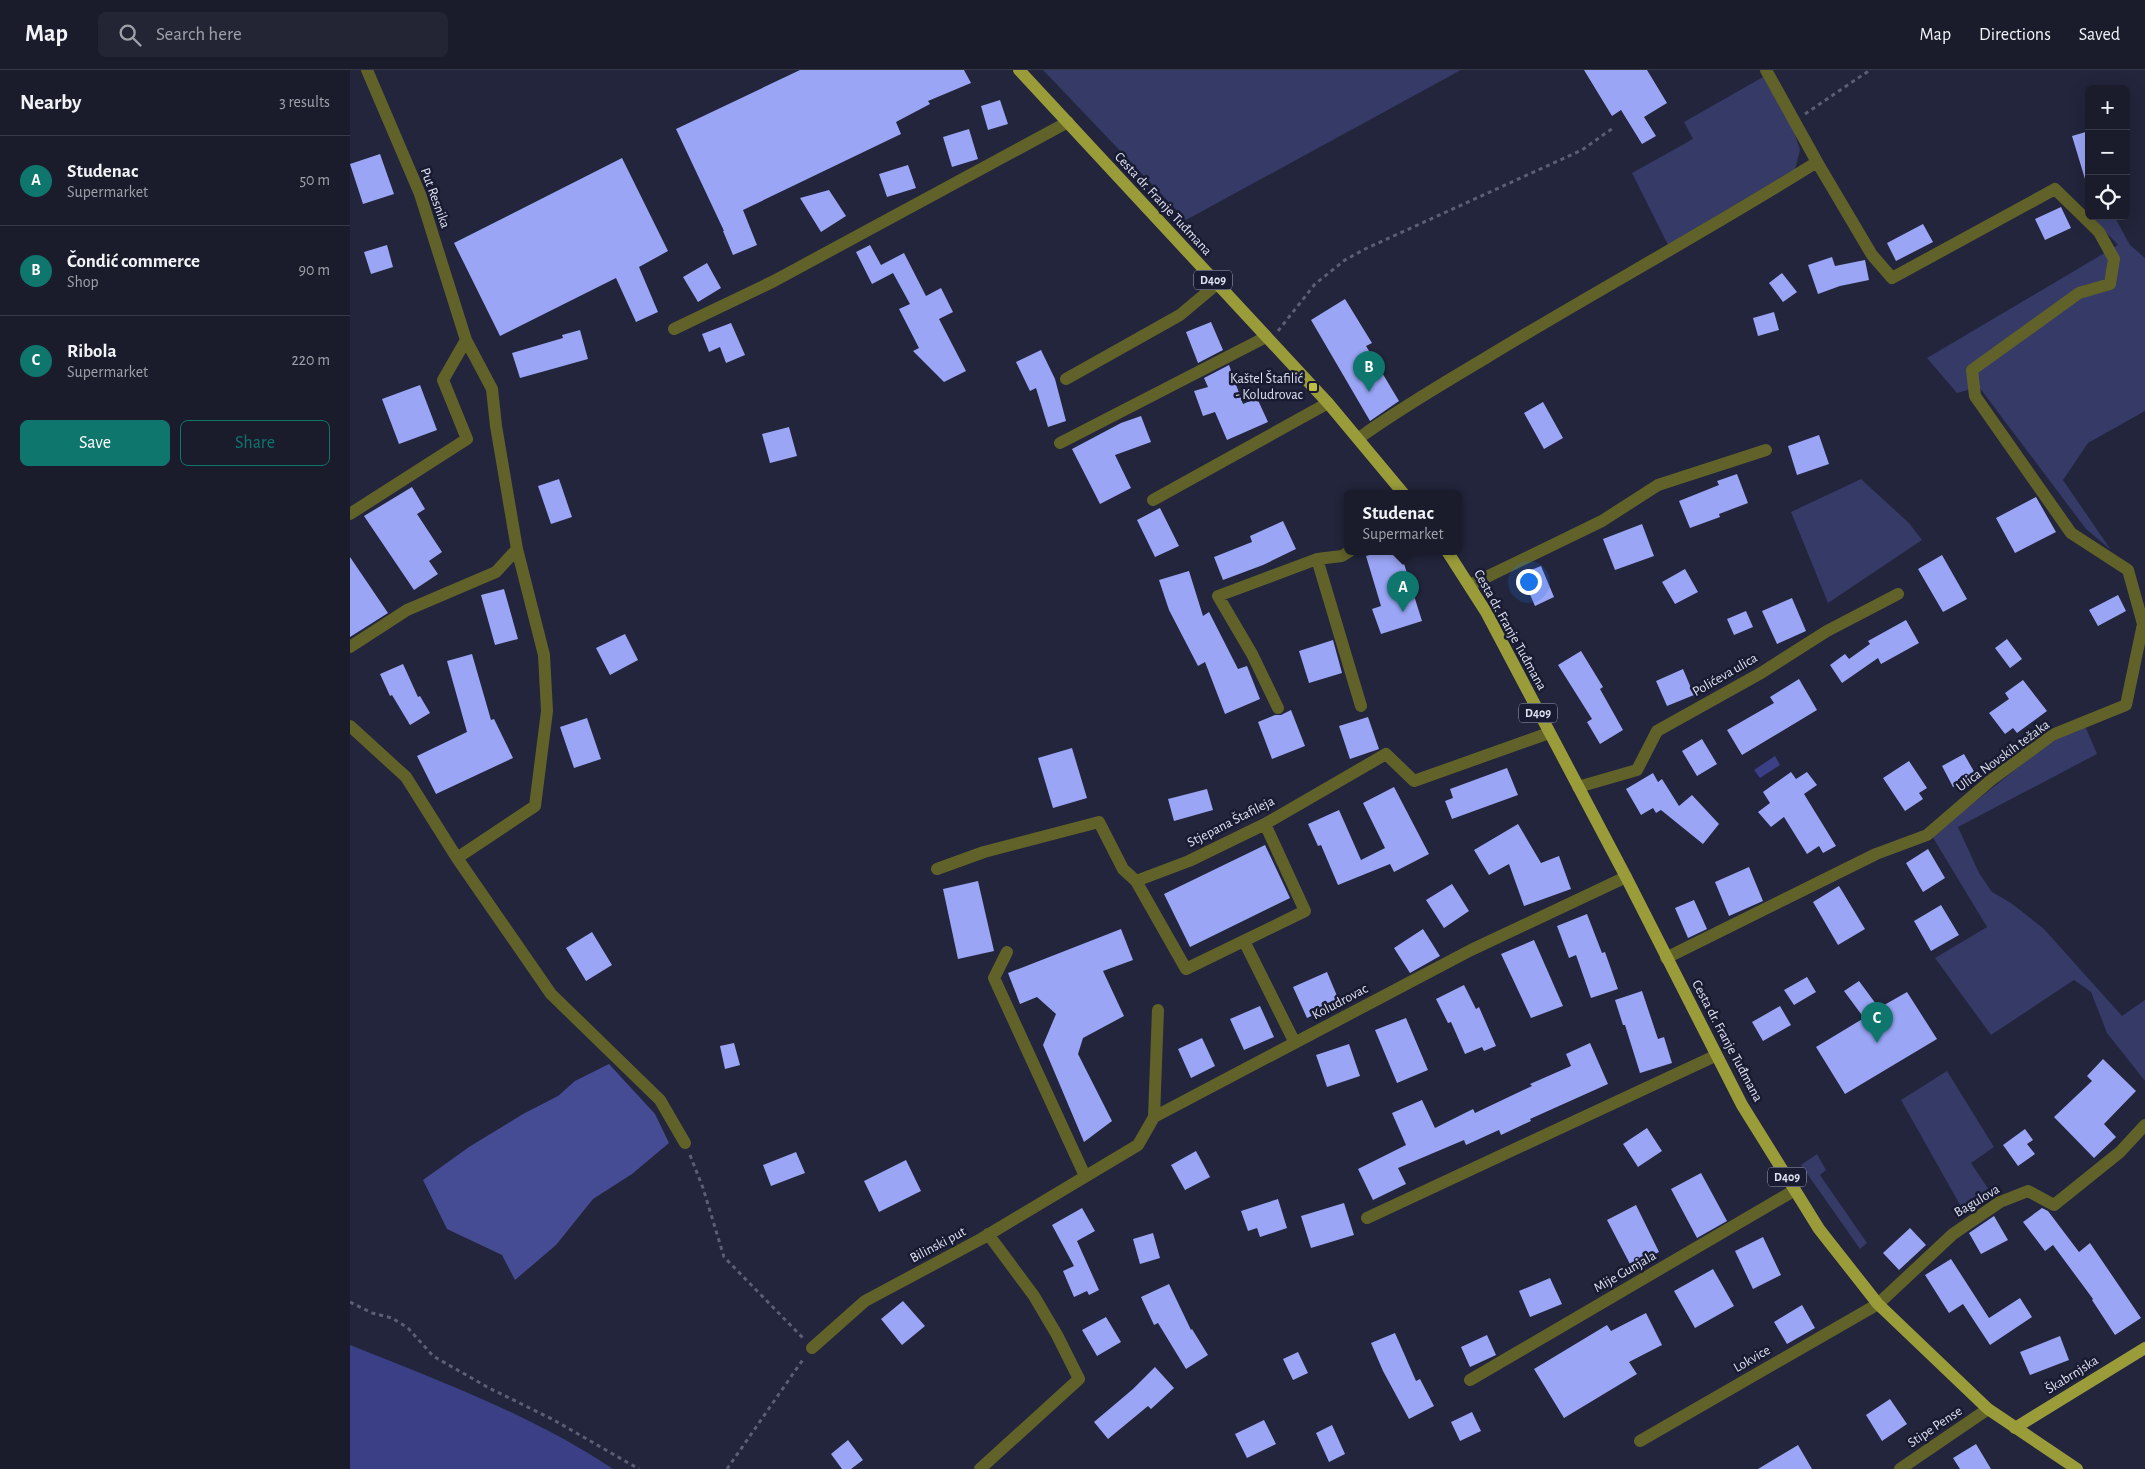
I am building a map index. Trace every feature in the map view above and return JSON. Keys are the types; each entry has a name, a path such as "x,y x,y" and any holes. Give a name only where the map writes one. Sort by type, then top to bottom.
{"main road":[{"name":"Cesta dr. Franje Tuđmana","path":"1019,70 1328,403 1401,490"},
{"name":"Cesta dr. Franje Tuđmana","path":"1450,555 1486,612 1626,877 1715,1056 1742,1105 1819,1229 1878,1304 1988,1409 2078,1469"},
{"name":"Škabrnjska","path":"2015,1428 2145,1348"}],"street":[{"name":"Put Resnika","path":"367,70 420,194 466,340 492,389 496,426 517,549 544,655 547,711 534,806 458,858"},
{"path":"1359,438 1433,390 1602,287 1732,215 1817,162 1766,70"},
{"path":"674,330 774,281 1068,122"},
{"name":"Ulica Novskih težaka","path":"1666,958 1876,854 1927,835 1991,780 2052,735 2126,705 2143,624 2128,570 2071,533 1975,396 1972,370 2079,293 2110,284 2114,259 2099,232 2055,190 1892,278 1872,255 1817,162"},
{"path":"1066,379 1180,314 1217,284"},
{"path":"1060,443 1268,339"},
{"path":"350,514 467,439 442,380 466,340"},
{"path":"1153,500 1328,403"},
{"path":"1470,585 1602,521 1658,485 1766,450"},
{"path":"350,647 408,610 496,572 517,549"},
{"path":"1278,708 1252,654 1218,596 1317,559 1344,555"},
{"path":"1317,559 1361,706"},
{"name":"Polićeva ulica","path":"1578,787 1638,770 1658,731 1761,673 1827,630 1898,594"},
{"path":"350,726 406,777 458,858 551,994 660,1100 684,1143"},
{"name":"Stjepana Štafileja","path":"1136,881 1189,861 1265,824 1386,754 1414,781 1549,733"},
{"path":"937,869 984,852 1100,822 1124,868 1136,881 1186,969 1305,911 1265,824"},
{"name":"Koludrovac","path":"1154,1117 1471,950 1626,877"},
{"path":"1244,941 1295,1043"},
{"path":"1007,952 994,978 1085,1176 1138,1145 1154,1117 1158,1010"},
{"path":"1367,1218 1715,1056"},
{"name":"Bagulova","path":"1878,1304 1953,1234 2000,1202 2028,1191 2054,1205 2120,1152 2145,1125"},
{"name":"Bilinski put","path":"812,1348 865,1301 988,1234 1085,1176"},
{"name":"Mije Gunjala","path":"1470,1380 1795,1190"},
{"path":"980,1469 1079,1379 1057,1335 1034,1296 988,1234"},
{"name":"Lokvice","path":"1640,1441 1878,1304"},
{"name":"Stipe Pense","path":"1900,1469 1988,1409"}],"path":[{"path":"1794,121 1870,70"},
{"path":"1268,339 1315,284 1345,260 1365,248 1582,150 1613,128"},
{"path":"684,1143 703,1188 724,1257 812,1348 727,1469"},
{"path":"350,1302 372,1312 392,1318 408,1328 433,1356 488,1388 552,1419 639,1469"}],"shaded area":[{"path":"1043,70 1461,70 1186,220"},
{"path":"1763,77 1794,131 1800,150 1795,169 1668,245 1632,173 1693,139 1684,122"},
{"path":"2096,220 2116,220 2130,245 2145,258 2145,411 2088,443 2063,480 2111,550 2086,529 1979,387 1957,393 1927,358 2118,245"},
{"path":"1861,479 1909,523 1922,540 1828,603 1791,512"},
{"path":"2085,726 2097,754 1958,827 1979,873 1992,892 2011,903 2044,929 2122,1016 2145,1000 2145,1081 2107,1033 2091,992 2074,980 1991,1035 1935,958 1987,927 1932,836 2055,738"},
{"path":"1775,756 1780,765 1760,778 1754,770"},
{"path":"609,1064 655,1114 669,1143 632,1174 593,1199 556,1245 515,1280 502,1255 447,1229 423,1180 469,1147 523,1114 558,1096 575,1081"},
{"path":"1947,1071 1994,1147 1971,1163 1989,1190 1964,1212 1901,1100"},
{"path":"1817,1154 1826,1170 1820,1175 1867,1243 1860,1249 1801,1165"},
{"path":"350,1345 485,1400 550,1432 613,1469 350,1469"}],"building":[{"path":"800,70 964,70 971,83 928,101 930,104 896,122 901,134 743,210 757,245 733,255 724,231 676,129"},
{"path":"1584,70 1647,70 1667,103 1644,117 1656,136 1642,144 1621,110 1612,116"},
{"path":"1000,100 1008,124 988,130 981,106"},
{"path":"969,129 978,159 952,167 943,137"},
{"path":"2085,132 2085,179 2072,136"},
{"path":"380,154 394,194 363,204 350,164"},
{"path":"622,158 668,251 639,267 658,312 636,322 616,278 500,336 454,243"},
{"path":"908,165 916,188 887,197 879,174"},
{"path":"829,190 846,216 821,232 800,198"},
{"path":"2061,207 2071,228 2045,240 2035,219"},
{"path":"1923,224 1933,242 1896,261 1887,243"},
{"path":"387,245 393,267 371,274 364,252"},
{"path":"870,245 881,265 904,253 926,296 941,288 953,312 939,319 966,371 944,382 913,351 919,348 899,309 910,304 893,273 872,284 856,252"},
{"path":"1832,257 1835,266 1865,260 1869,280 1840,286 1818,294 1808,265"},
{"path":"707,263 721,288 698,302 683,277"},
{"path":"1782,273 1797,292 1783,302 1769,283"},
{"path":"1345,299 1372,343 1366,346 1399,401 1370,421 1311,320"},
{"path":"1774,312 1779,330 1758,336 1753,318"},
{"path":"1211,322 1223,350 1198,363 1186,332"},
{"path":"731,323 745,355 726,363 720,347 709,352 702,334"},
{"path":"580,330 588,359 520,378 512,353 563,338 562,335"},
{"path":"1041,350 1055,379 1066,421 1048,427 1036,388 1030,391 1016,362"},
{"path":"1229,365 1243,404 1257,398 1268,422 1227,440 1215,412 1203,416 1194,391 1208,387 1204,378"},
{"path":"420,385 437,430 399,444 382,399"},
{"path":"1543,402 1563,438 1544,449 1524,413"},
{"path":"1141,416 1151,442 1115,455 1131,488 1100,504 1072,449 1121,423"},
{"path":"789,427 797,456 770,463 762,434"},
{"path":"1819,435 1829,464 1797,475 1788,446"},
{"path":"1737,474 1748,503 1719,514 1720,517 1690,528 1679,501 1719,485 1717,481"},
{"path":"559,479 572,517 551,524 538,486"},
{"path":"412,487 425,509 417,514 442,552 429,561 438,574 414,590 364,516"},
{"path":"2036,497 2056,532 2015,553 1996,518"},
{"path":"1160,508 1179,546 1155,557 1137,520"},
{"path":"1283,521 1296,549 1263,565 1223,580 1214,557 1252,542 1250,536"},
{"path":"1642,524 1654,556 1615,570 1603,539"},
{"path":"1401,555 1422,621 1381,634 1372,609 1381,606 1366,556"},
{"path":"1942,555 1967,599 1943,612 1918,569"},
{"path":"350,557 388,613 350,637"},
{"path":"1541,566 1554,597 1535,606 1521,574"},
{"path":"1685,569 1698,592 1675,604 1662,582"},
{"path":"1189,571 1203,616 1209,612 1238,669 1247,666 1260,699 1225,714 1205,662 1198,666 1169,610 1159,580"},
{"path":"504,589 518,639 495,645 481,595"},
{"path":"2118,595 2126,611 2098,626 2089,610"},
{"path":"1792,598 1806,631 1777,644 1762,611"},
{"path":"1746,611 1753,627 1734,635 1727,619"},
{"path":"1906,620 1919,643 1881,664 1878,658 1842,683 1830,665 1845,654 1849,659 1870,644 1868,641"},
{"path":"625,634 638,660 610,675 596,648"},
{"path":"2007,639 2022,659 2010,668 1995,648"},
{"path":"1333,640 1342,673 1309,683 1299,651"},
{"path":"1581,651 1603,687 1600,689 1623,730 1600,744 1587,722 1592,719 1558,665"},
{"path":"472,654 491,720 494,719 513,758 436,794 417,756 467,732 447,661"},
{"path":"403,664 418,697 420,696 430,713 410,725 392,695 390,696 380,674"},
{"path":"1683,669 1694,695 1667,706 1656,681"},
{"path":"1799,679 1817,710 1742,755 1727,730 1774,703 1770,697"},
{"path":"2023,680 2047,711 2017,733 2013,728 2005,734 1989,713 2009,699 2005,693"},
{"path":"1291,710 1305,746 1272,759 1258,722"},
{"path":"1368,717 1379,749 1350,759 1339,726"},
{"path":"587,718 601,759 574,768 560,727"},
{"path":"1702,739 1717,764 1697,776 1682,751"},
{"path":"1072,748 1087,798 1053,808 1038,758"},
{"path":"1964,754 1976,775 1953,787 1942,766"},
{"path":"1909,761 1927,788 1919,793 1923,799 1905,811 1883,778"},
{"path":"1507,768 1518,795 1452,819 1445,801 1453,798 1450,789"},
{"path":"1791,772 1796,779 1807,772 1817,785 1804,794 1836,846 1823,853 1819,846 1807,854 1784,817 1771,827 1758,812 1770,803 1763,792"},
{"path":"1653,773 1658,782 1662,779 1679,806 1692,795 1719,824 1703,844 1661,810 1656,813 1653,808 1641,815 1626,789"},
{"path":"1394,787 1429,854 1394,872 1390,864 1338,885 1321,845 1318,846 1308,824 1339,810 1361,860 1385,848 1363,803"},
{"path":"1207,789 1213,810 1174,821 1168,799"},
{"path":"1518,824 1541,863 1559,856 1571,889 1524,906 1509,864 1489,875 1474,850"},
{"path":"1265,845 1290,898 1190,947 1164,894"},
{"path":"1928,849 1945,878 1923,892 1906,863"},
{"path":"1749,867 1763,901 1729,916 1715,882"},
{"path":"978,881 994,951 958,959 943,889"},
{"path":"1452,884 1469,911 1444,928 1426,900"},
{"path":"1839,886 1865,929 1838,945 1813,902"},
{"path":"1694,900 1707,929 1688,938 1675,908"},
{"path":"1941,905 1959,935 1931,951 1914,921"},
{"path":"1587,914 1602,953 1605,952 1618,989 1591,998 1576,955 1569,958 1557,926"},
{"path":"1121,929 1133,960 1103,971 1124,1016 1083,1038 1078,1054 1112,1121 1084,1142 1043,1045 1056,1014 1037,997 1020,1004 1008,973"},
{"path":"1423,929 1440,956 1410,973 1394,948"},
{"path":"592,932 612,965 586,981 566,948"},
{"path":"1534,940 1563,1006 1531,1018 1501,954"},
{"path":"1327,972 1340,1003 1307,1018 1293,987"},
{"path":"1807,977 1816,992 1794,1005 1784,990"},
{"path":"1859,981 1879,1008 1907,992 1937,1039 1845,1094 1816,1047 1864,1018 1844,991"},
{"path":"1464,985 1476,1009 1479,1007 1496,1046 1484,1051 1482,1047 1465,1054 1451,1022 1448,1023 1436,999"},
{"path":"1642,991 1658,1039 1664,1037 1672,1063 1640,1073 1615,1000"},
{"path":"1260,1006 1274,1037 1244,1050 1230,1019"},
{"path":"1780,1006 1791,1025 1763,1041 1752,1022"},
{"path":"1406,1018 1428,1070 1397,1083 1375,1030"},
{"path":"1202,1038 1215,1066 1191,1078 1178,1049"},
{"path":"734,1043 740,1065 725,1069 720,1046"},
{"path":"1590,1043 1608,1084 1530,1119 1531,1121 1501,1135 1499,1130 1466,1145 1464,1140 1398,1168 1406,1184 1373,1200 1358,1169 1406,1145 1392,1113 1422,1100 1435,1128 1473,1109 1475,1113 1532,1086 1530,1084 1571,1066 1566,1054"},
{"path":"1349,1044 1360,1076 1327,1087 1316,1055"},
{"path":"2103,1059 2136,1091 2104,1124 2116,1137 2094,1158 2054,1117 2092,1081 2087,1076"},
{"path":"1647,1128 1662,1151 1638,1167 1623,1144"},
{"path":"2025,1129 2033,1140 2027,1144 2035,1154 2018,1166 2003,1145"},
{"path":"1196,1151 1210,1177 1185,1190 1171,1165"},
{"path":"796,1152 805,1173 771,1186 763,1165"},
{"path":"906,1160 921,1191 879,1212 864,1181"},
{"path":"1701,1173 1727,1221 1697,1238 1671,1189"},
{"path":"1278,1199 1287,1228 1260,1237 1257,1228 1248,1231 1241,1211"},
{"path":"1344,1203 1354,1235 1311,1248 1301,1216"},
{"path":"1636,1205 1659,1252 1631,1266 1607,1220"},
{"path":"1082,1208 1095,1231 1077,1241 1099,1290 1089,1295 1087,1291 1074,1297 1063,1271 1074,1266 1052,1225"},
{"path":"2042,1208 2048,1211 2079,1252 2090,1243 2141,1318 2115,1335 2093,1299 2053,1245 2045,1251 2023,1222"},
{"path":"1994,1216 2008,1240 1981,1254 1969,1233"},
{"path":"1910,1228 1926,1245 1899,1270 1883,1253"},
{"path":"1153,1233 1160,1258 1140,1264 1133,1239"},
{"path":"1763,1237 1781,1275 1753,1289 1735,1251"},
{"path":"1951,1259 1989,1318 2020,1298 2032,1317 1990,1345 1963,1304 1949,1313 1925,1275"},
{"path":"1713,1269 1734,1306 1695,1328 1674,1291"},
{"path":"1550,1278 1562,1304 1530,1317 1519,1291"},
{"path":"1169,1284 1191,1330 1208,1355 1186,1369 1158,1323 1154,1325 1141,1297"},
{"path":"903,1301 925,1326 902,1345 881,1319"},
{"path":"1802,1305 1815,1328 1787,1344 1774,1322"},
{"path":"1646,1313 1662,1345 1629,1362 1637,1374 1564,1418 1534,1369 1607,1325 1611,1331"},
{"path":"1106,1317 1121,1342 1097,1356 1082,1330"},
{"path":"1395,1333 1416,1381 1420,1379 1434,1406 1409,1419 1383,1371 1371,1343"},
{"path":"1487,1335 1496,1355 1470,1367 1461,1347"},
{"path":"2060,1336 2069,1360 2030,1375 2020,1352"},
{"path":"1298,1352 1308,1373 1293,1380 1283,1359"},
{"path":"1155,1367 1174,1388 1151,1409 1148,1406 1108,1439 1094,1422 1133,1389"},
{"path":"1890,1399 1907,1424 1882,1441 1866,1415"},
{"path":"1472,1412 1481,1431 1460,1441 1451,1422"},
{"path":"1264,1420 1276,1444 1247,1458 1235,1434"},
{"path":"1332,1425 1345,1454 1329,1462 1316,1433"},
{"path":"848,1440 863,1460 851,1469 842,1469 831,1454"},
{"path":"1976,1444 1991,1469 1960,1469 1953,1458"},
{"path":"1798,1445 1812,1469 1758,1469"}],"place":[{"name":"Kaštel Štafilić - Koludrovac","path":"1313,387"},
{"name":"Čondić commerce","path":"1369,392"},
{"name":"Studenac","path":"1403,612"},
{"name":"Ribola","path":"1877,1043"}]}
